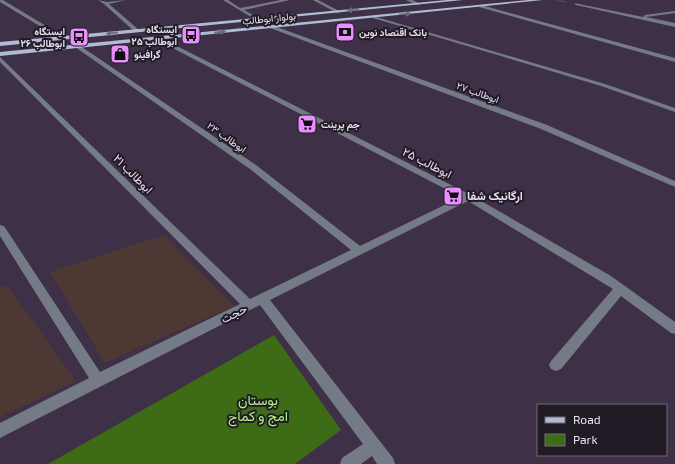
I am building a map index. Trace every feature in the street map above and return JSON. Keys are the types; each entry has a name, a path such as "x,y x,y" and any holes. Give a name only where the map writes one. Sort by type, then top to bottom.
{"main road":[{"name":"بولوار ابوطالب","path":"0,44 461,0"},
{"name":"بولوار ابوطالب","path":"0,54 541,0"},
{"path":"446,2 455,5 457,7 456,9"}],"street":[{"path":"0,0 63,38"},
{"path":"100,0 106,3 137,31"},
{"path":"106,3 124,0"},
{"path":"225,0 256,20"},
{"path":"240,9 288,0"},
{"path":"315,0 339,12"},
{"path":"408,0 419,4"},
{"path":"576,4 675,25"},
{"path":"480,6 675,60"},
{"path":"637,16 675,12"},
{"path":"375,17 603,85 675,110"},
{"name":"ابوطالب ۲۷","path":"272,27 544,127 675,184"},
{"name":"ابوطالب ۲۵","path":"157,38 468,197 607,279 675,329"},
{"name":"ابوطالب ۲۳","path":"78,46 253,167 360,251"},
{"name":"ابوطالب ۲۱","path":"0,58 249,306"},
{"name":"حجت","path":"0,431 98,380 263,300 468,197"},
{"path":"0,228 98,380"},
{"path":"556,364 620,289"},
{"path":"263,300 387,464"},
{"path":"348,464 373,446"}],"shaded area":[{"path":"164,235 234,306 105,363 50,272"},
{"path":"7,285 76,381 0,417 0,287"}],"green space":[{"name":"بوستان امج و کماج","path":"274,335 341,430 295,464 48,464"}],"place":[{"name":"بانک اقتصاد نوین","path":"345,32"},
{"name":"ایستگاه ابوطالب ۲۵","path":"191,35"},
{"name":"ایستگاه ابوطالب ۲۶","path":"79,37"},
{"name":"گرافینو","path":"120,54"},
{"name":"جم پرینت","path":"307,124"},
{"name":"ارگانیک شفا","path":"453,196"}]}
